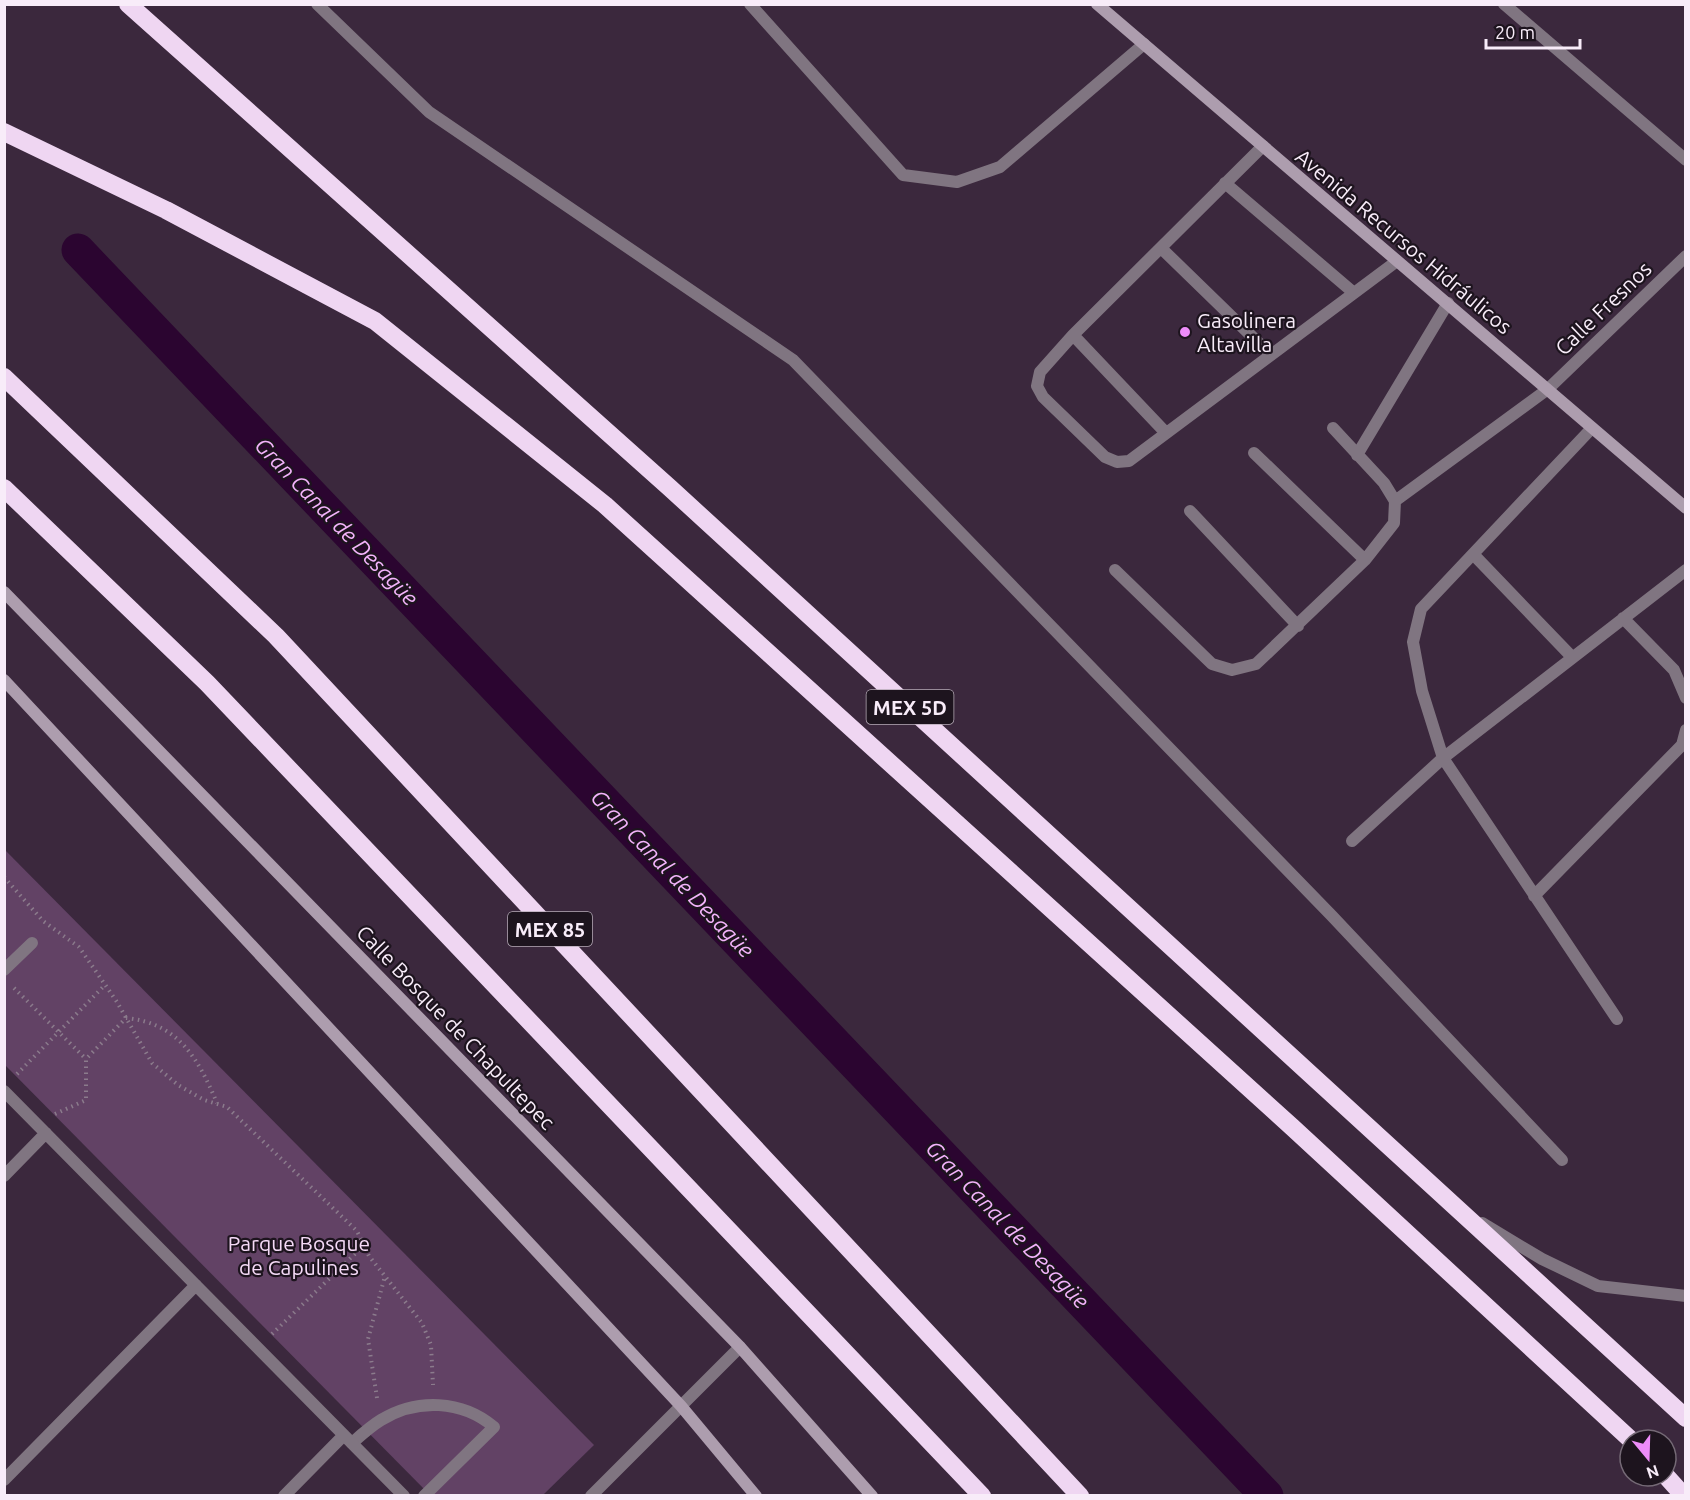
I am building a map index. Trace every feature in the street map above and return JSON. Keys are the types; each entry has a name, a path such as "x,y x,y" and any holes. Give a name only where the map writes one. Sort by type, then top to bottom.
{"highway":[{"name":"MEX 5D","path":"128,4 670,488 1686,1418"},
{"name":"MEX 5D","path":"4,132 166,210 375,321 605,505 1283,1119 1618,1428"},
{"name":"MEX 85","path":"4,377 276,636 1080,1496"},
{"path":"4,488 207,683 982,1496"}],"main road":[{"name":"Avenida Recursos Hidráulicos","path":"1097,4 1686,508"},
{"name":"Calle Bosque de Chapultepec","path":"4,592 740,1347 872,1496"},
{"path":"4,680 681,1406 756,1496"}],"street":[{"path":"318,4 429,112 793,360 1332,916 1562,1160"},
{"path":"750,4 903,174 957,182 1000,167 1144,44"},
{"path":"1504,4 1686,160"},
{"path":"1263,146 1073,335 1040,372 1037,386 1043,397 1105,458 1117,462 1130,461 1397,261"},
{"path":"1225,183 1354,293"},
{"path":"1161,248 1271,355"},
{"name":"Calle Fresnos","path":"1395,501 1548,389 1686,256"},
{"path":"1357,454 1448,303"},
{"path":"1073,335 1166,434"},
{"path":"1115,570 1212,664 1232,670 1256,664 1365,560 1394,523 1395,501 1384,483 1333,428"},
{"path":"1592,428 1421,609 1413,642 1422,691 1443,758 1617,1018"},
{"path":"1254,453 1365,560"},
{"path":"1190,511 1298,626"},
{"path":"1473,554 1572,657"},
{"path":"1352,841 1443,758 1686,570"},
{"path":"1623,618 1674,670 1686,698"},
{"path":"1534,896 1682,745 1686,730"},
{"path":"4,970 32,943"},
{"path":"4,1091 404,1496"},
{"path":"4,1176 46,1133"},
{"path":"1461,1210 1542,1259 1598,1286 1686,1296"},
{"path":"4,1480 196,1285"},
{"path":"591,1496 740,1347"},
{"path":"284,1496 348,1439 406,1409 434,1404 460,1407 481,1416 494,1428 424,1496"}],"path":[{"path":"4,877 43,921 79,947 126,1018 152,1063 178,1084 227,1107 357,1231 385,1276 422,1323 431,1345 434,1404"},
{"path":"12,1079 105,985"},
{"path":"12,987 86,1059"},
{"path":"36,1122 86,1100 86,1059 126,1018"},
{"path":"126,1018 144,1020 166,1029 188,1048 207,1079 217,1104"},
{"path":"258,1348 364,1245"},
{"path":"381,1420 368,1339 385,1276"}],"green space":[{"name":"Parque Bosque de Capulines","path":"4,849 594,1445 543,1495 430,1495 5,1065"}],"waterway":[{"name":"Gran Canal de Desagüe","path":"78,250 1267,1496"}],"place":[{"name":"Gasolinera Altavilla","path":"1185,332"}]}
